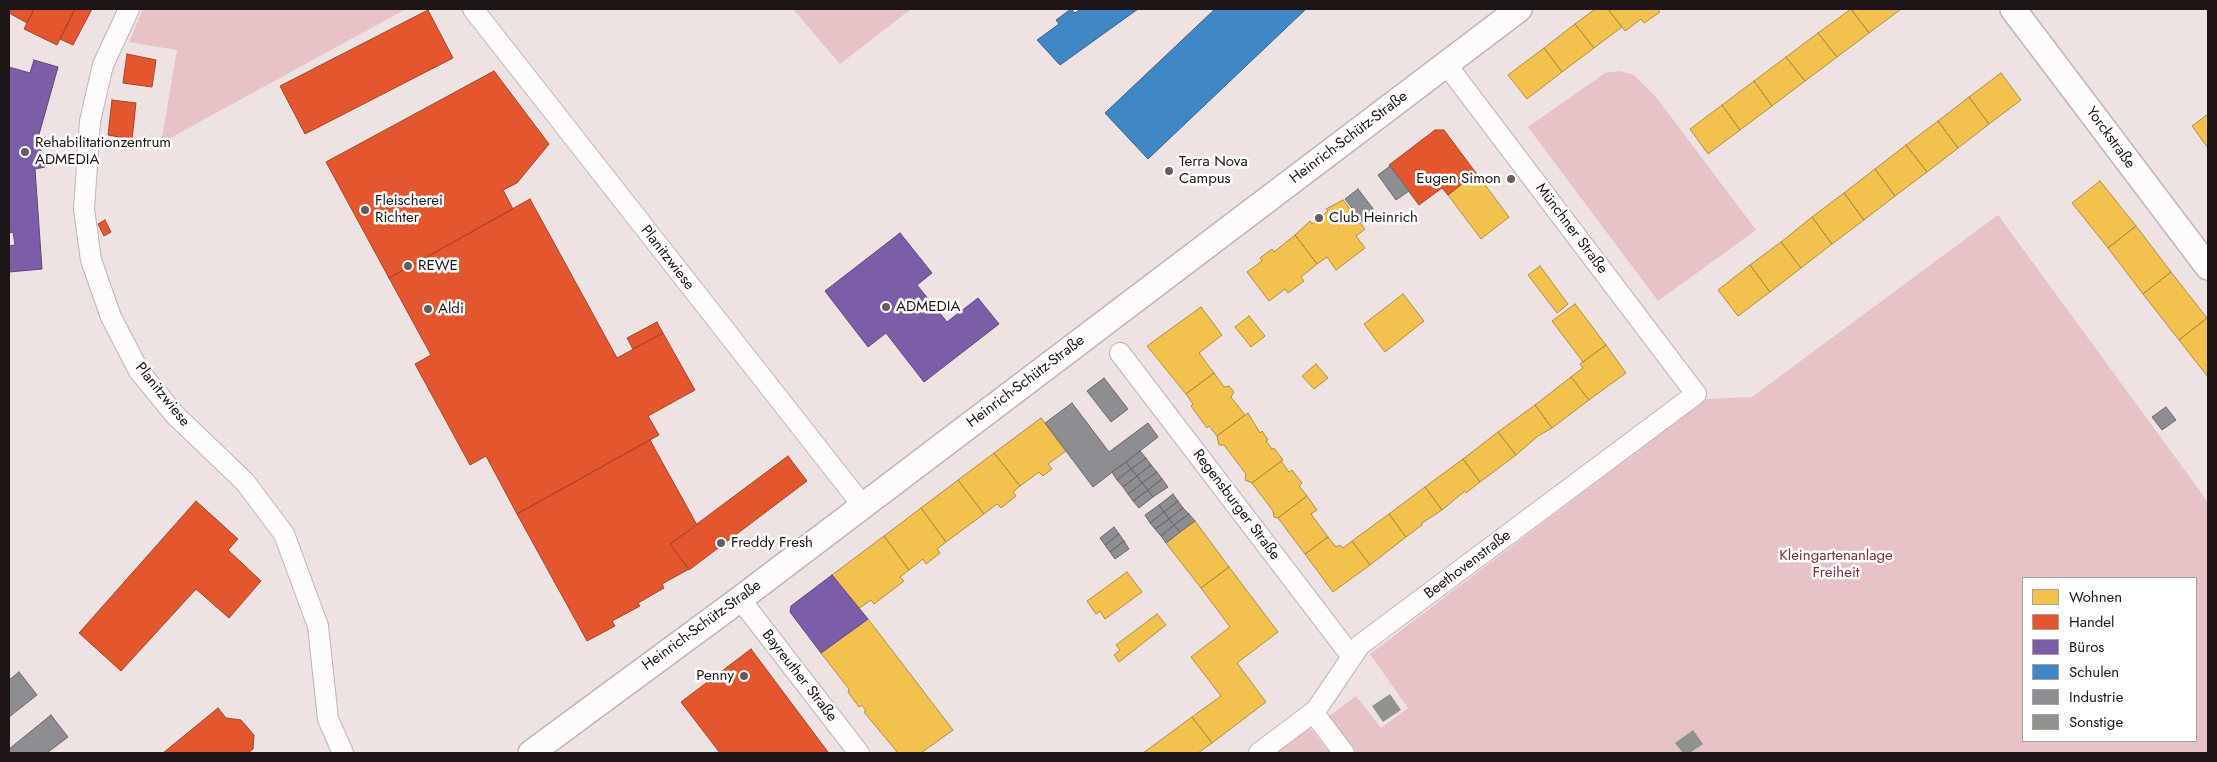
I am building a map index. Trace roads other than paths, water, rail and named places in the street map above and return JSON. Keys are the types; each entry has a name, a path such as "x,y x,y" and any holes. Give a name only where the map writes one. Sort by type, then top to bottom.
{"main road":[{"name":"Heinrich-Schütz-Straße","path":"531,753 740,599 1519,9"},
{"name":"Yorckstraße","path":"2013,9 2208,267"}],"street":[{"name":"Planitzwiese","path":"129,9 103,65 90,121 84,209 91,260 110,318 139,371 182,421 245,482 284,534 318,626 328,719 343,753"},
{"name":"Planitzwiese","path":"474,9 863,506"},
{"name":"Münchner Straße","path":"1446,64 1696,394"},
{"name":"Regensburger Straße","path":"1120,353 1352,657"},
{"name":"Beethovenstraße","path":"1258,753 1313,712 1360,645 1696,394"},
{"name":"Bayreuther Straße","path":"740,599 859,753"},
{"path":"1313,712 1344,753"}],"place":[{"name":"Rehabilitationzentrum ADMEDIA","path":"25,152"},
{"name":"Terra Nova Campus","path":"1169,171"},
{"name":"Eugen Simon","path":"1511,179"},
{"name":"Fleischerei Richter","path":"365,210"},
{"name":"Club Heinrich","path":"1319,218"},
{"name":"REWE","path":"408,266"},
{"name":"ADMEDIA","path":"886,307"},
{"name":"Aldi","path":"428,309"},
{"name":"Freddy Fresh","path":"721,543"},
{"name":"Penny","path":"744,676"}],"park label":[{"name":"Kleingartenanlage Freiheit","path":"1836,564"}]}
